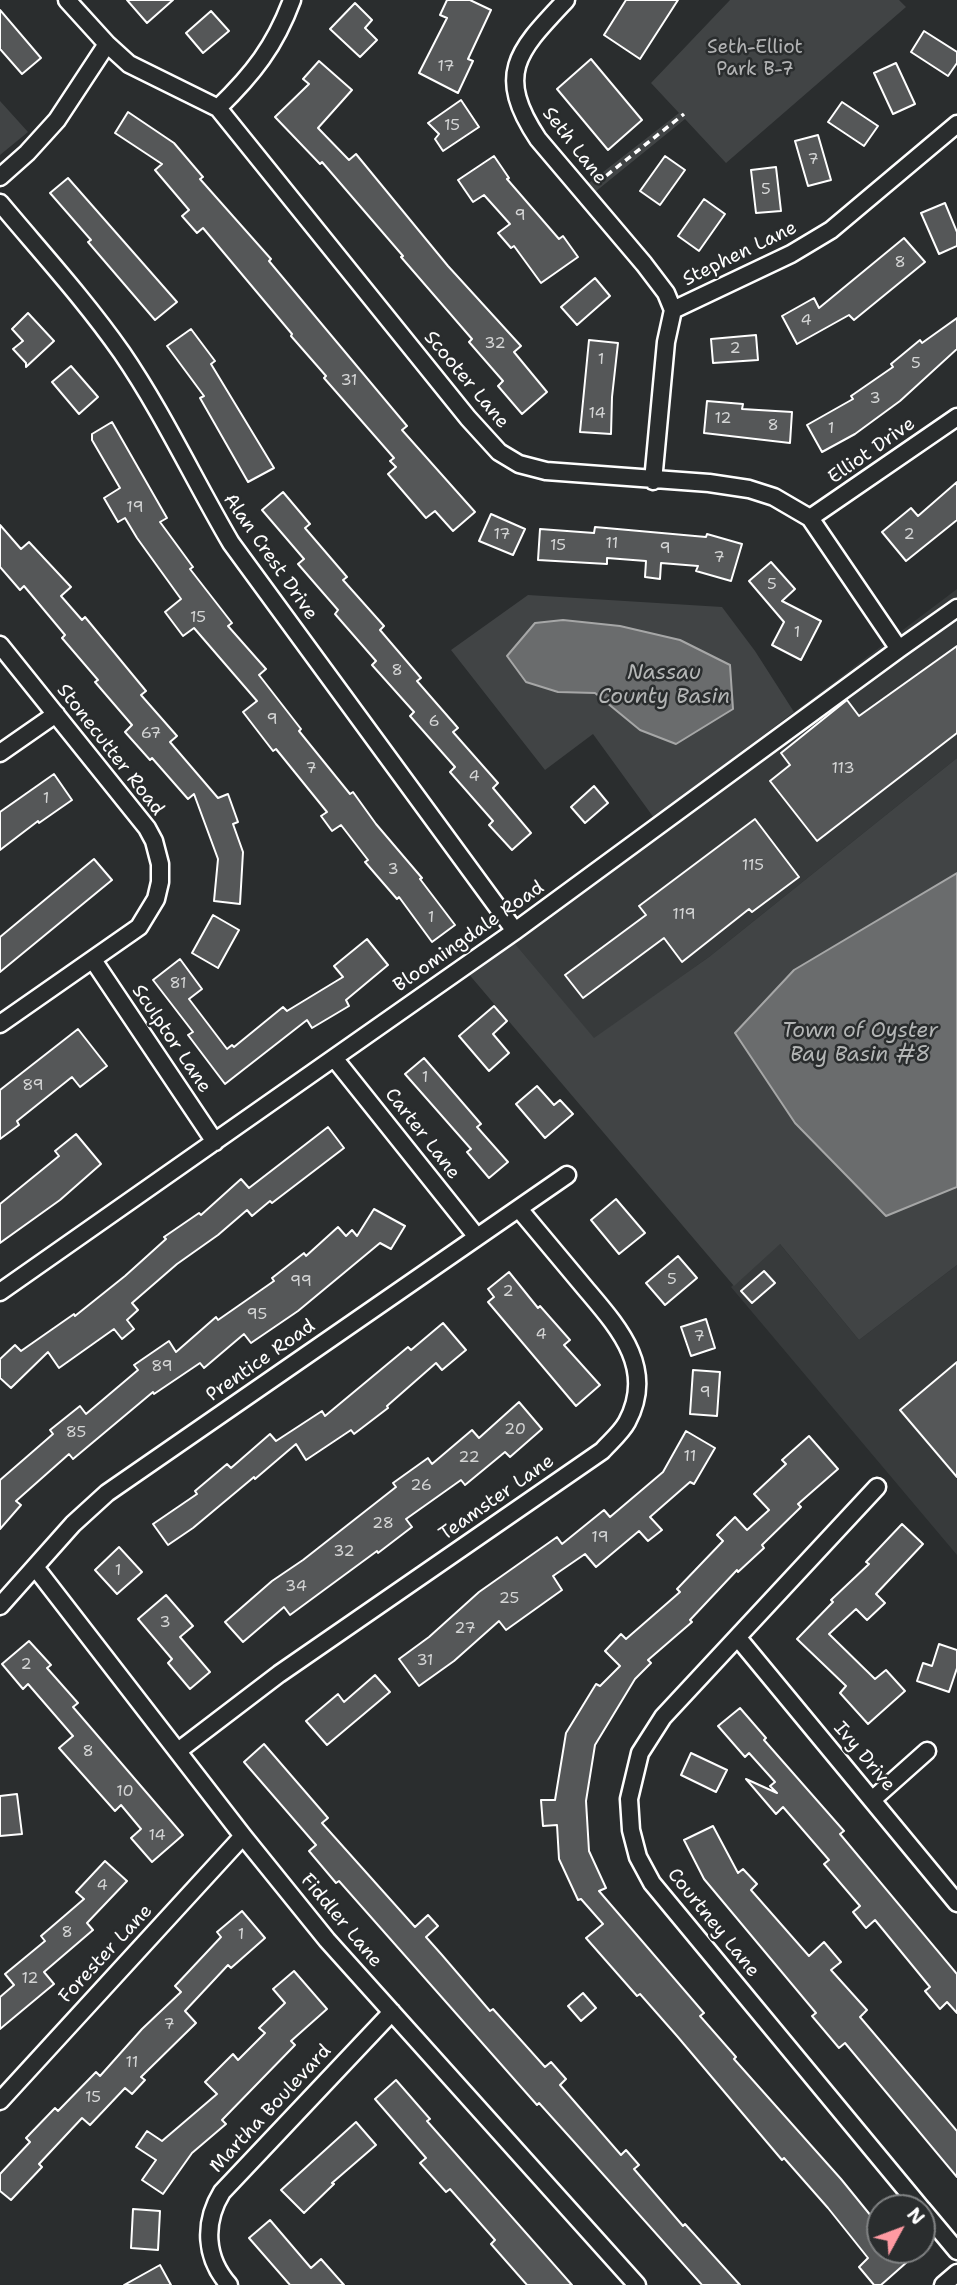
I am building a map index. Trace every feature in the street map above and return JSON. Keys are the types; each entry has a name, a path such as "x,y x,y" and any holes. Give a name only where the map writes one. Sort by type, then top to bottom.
{"street":[{"name":"Scooter Lane","path":"67,0 129,64 218,108 468,418 499,452 519,464 545,471 709,483 749,489 774,497 810,518 899,649"},
{"path":"218,108 256,68 270,48 282,27 292,0"},
{"name":"Seth Lane","path":"566,0 530,39 516,66 516,101 538,139 666,293 673,310"},
{"path":"0,177 27,153 57,120 107,44"},
{"name":"Stephen Lane","path":"653,481 666,342 673,310 791,254 831,230 957,124"},
{"name":"Alan Crest Drive","path":"0,203 122,354 161,415 231,543 515,931"},
{"name":"Elliot Drive","path":"810,518 957,417"},
{"name":"Bloomingdale Road","path":"0,1292 515,931 957,608"},
{"name":"Stonecutter Road","path":"0,645 147,828 154,841 160,864 156,899 139,927 0,1024"},
{"path":"0,753 56,714"},
{"name":"Sculptor Lane","path":"93,960 215,1142"},
{"name":"Carter Lane","path":"334,1058 477,1237"},
{"name":"Prentice Road","path":"0,1606 73,1524 107,1493 567,1175"},
{"name":"Teamster Lane","path":"178,1751 279,1674 602,1451 626,1424 634,1406 637,1384 634,1358 621,1331 519,1209"},
{"name":"Courtney Lane","path":"877,1487 663,1717 640,1753 629,1799 631,1830 638,1857 652,1883 909,2194"},
{"name":"Fiddler Lane","path":"35,1567 327,1940 637,2285"},
{"name":"Ivy Drive","path":"738,1638 957,1902"},
{"path":"872,1800 927,1751"},
{"name":"Forester Lane","path":"0,2101 243,1836"},
{"name":"Martha Boulevard","path":"229,2285 220,2275 211,2256 208,2226 214,2205 222,2192 392,2012"},
{"name":"Courtney Lane","path":"936,2226 957,2251"},
{"path":"943,2285 957,2273"}],"path":[{"path":"584,193 684,114"}],"shaded area":[{"path":"957,589 957,758 709,957 594,1039 506,933"},
{"path":"779,1243 859,1340 957,1265 957,1555 731,1287"}],"green space":[{"name":"Seth-Elliot Park B-7","path":"730,0 899,0 906,7 726,163 685,119 595,192 589,183 679,113 651,83"},
{"path":"0,101 28,132 0,155"},
{"path":"528,595 722,607 755,651 794,712 654,818 593,734 545,770 451,650"},
{"path":"957,758 957,1265 859,1340 780,1244 734,1286 461,965 506,933 594,1038 709,957"}],"water":[{"name":"Nassau County Basin","path":"563,620 620,626 680,640 730,665 733,709 676,744 640,730 595,693 558,692 526,682 507,656 535,623"},
{"name":"Town of Oyster Bay Basin #8","path":"957,873 957,1187 886,1216 795,1123 735,1033 794,970"}],"building":[{"path":"127,0 173,0 147,23"},
{"path":"447,0 470,0 491,10 468,59 473,61 458,93 419,73 447,18 440,15"},
{"path":"626,0 678,0 640,59 604,35"},
{"path":"355,3 372,20 365,28 377,40 360,57 330,29"},
{"path":"0,10 41,58 22,74 0,49"},
{"path":"211,11 229,31 203,53 186,33"},
{"path":"924,31 957,52 957,63 948,76 911,52"},
{"path":"591,59 642,120 608,150 557,89"},
{"path":"319,61 352,90 318,128 349,160 356,154 448,266 521,346 514,352 547,392 522,414 498,386 503,381 469,342 472,339 401,257 403,256 322,162 320,164 275,117 309,84 303,79"},
{"path":"896,63 915,104 893,114 874,73"},
{"path":"461,100 479,127 443,151 435,139 439,134 428,123"},
{"path":"842,102 878,126 864,146 828,122"},
{"path":"128,112 174,143 203,177 200,179 271,259 269,261 407,426 402,430 475,512 453,531 435,511 426,518 388,474 396,467 390,461 394,458 324,378 326,376 203,228 197,233 182,216 189,210 155,170 162,164 115,133"},
{"path":"818,135 831,180 808,186 795,141"},
{"path":"494,156 509,178 507,179 559,239 563,236 578,257 541,283 514,246 511,248 498,233 510,224 484,195 473,202 458,180"},
{"path":"665,156 685,170 660,205 640,191"},
{"path":"776,167 781,211 756,213 751,170"},
{"path":"68,178 177,302 155,320 50,193"},
{"path":"704,199 725,214 699,251 678,236"},
{"path":"945,203 957,232 957,246 939,254 921,213"},
{"path":"904,238 925,262 854,320 849,315 797,344 782,316 814,298 819,308"},
{"path":"595,278 610,296 577,325 561,307"},
{"path":"28,313 54,341 26,367 26,363 13,349 23,341 12,329"},
{"path":"957,318 957,349 900,401 855,434 822,452 807,425 853,399 851,396 893,367 891,364 920,340 922,343"},
{"path":"191,329 215,361 211,364 274,468 248,482 200,398 204,396 167,346"},
{"path":"756,335 758,360 713,363 711,339"},
{"path":"589,340 618,343 611,434 580,432"},
{"path":"71,366 98,397 79,414 52,382"},
{"path":"707,401 743,404 742,409 792,412 790,443 704,433"},
{"path":"112,422 167,518 160,522 193,567 190,569 232,623 228,626 266,669 259,675 301,729 299,731 350,794 353,792 422,878 420,879 455,925 432,942 399,897 397,899 365,862 368,860 341,825 332,831 321,816 327,812 276,749 273,751 243,712 257,701 194,628 183,636 165,612 181,599 125,518 118,522 104,498 120,488 92,440 92,434"},
{"path":"957,482 957,520 906,561 882,532 911,508 918,516"},
{"path":"283,492 310,524 305,528 347,577 343,580 384,626 380,630 421,678 417,681 458,728 453,732 498,783 493,788 531,833 512,850 489,825 493,821 450,772 455,767 410,716 414,712 372,665 376,661 335,614 338,610 298,564 304,559 262,510"},
{"path":"491,514 525,529 513,555 479,541"},
{"path":"0,525 21,549 29,542 71,587 61,596 82,620 85,617 146,691 141,695 177,736 170,742 218,798 228,794 238,822 233,824 243,852 240,904 214,901 218,859 194,794 188,799 125,732 132,725 62,638 65,635 24,586 20,590 0,567"},
{"path":"595,527 706,537 707,534 742,544 731,581 696,571 698,566 661,563 660,579 645,577 646,561 607,558 607,564 538,560 540,529 594,533"},
{"path":"771,562 795,589 782,601 821,621 801,660 772,645 784,622 749,581"},
{"path":"957,646 957,733 817,841 770,781 790,765 781,753 847,700 859,716"},
{"path":"54,774 72,800 39,823 38,821 0,850 0,812"},
{"path":"594,786 608,803 585,823 571,807"},
{"path":"755,819 799,877 752,912 749,909 682,962 664,938 583,998 565,975 646,915 639,906"},
{"path":"94,859 112,880 0,972 0,937"},
{"path":"213,915 239,930 218,968 192,953"},
{"path":"367,939 388,965 346,1000 349,1006 312,1028 307,1020 225,1084 188,1035 193,1032 153,980 180,959 202,989 189,999 227,1049 232,1045 234,1047 283,1007 287,1011 343,977 334,966"},
{"path":"494,1006 507,1021 493,1034 509,1053 489,1071 459,1036"},
{"path":"78,1029 107,1066 80,1087 72,1077 17,1121 19,1125 0,1139 0,1090"},
{"path":"424,1058 481,1124 477,1127 508,1162 489,1178 467,1152 471,1149 405,1074"},
{"path":"537,1086 554,1105 560,1100 573,1114 545,1138 516,1104"},
{"path":"328,1127 344,1148 252,1216 247,1210 177,1264 132,1303 138,1310 127,1320 134,1329 122,1339 114,1329 59,1368 48,1352 11,1388 0,1378 0,1359 15,1345 21,1351 74,1314 75,1316 125,1276 166,1239 164,1237 199,1213 201,1215 241,1179 249,1188"},
{"path":"76,1134 101,1164 60,1200 0,1243 0,1204 59,1156 55,1151"},
{"path":"616,1199 645,1233 619,1254 591,1220"},
{"path":"374,1209 405,1226 391,1249 380,1243 298,1311 251,1343 244,1334 204,1368 200,1363 154,1394 153,1392 73,1459 69,1454 16,1501 21,1505 0,1529 0,1480 53,1434 50,1430 80,1406 86,1414 138,1370 134,1365 169,1341 176,1352 216,1317 218,1320 274,1281 272,1278 304,1253 306,1256 338,1227 346,1236 352,1230 357,1236"},
{"path":"678,1256 697,1278 665,1305 646,1283"},
{"path":"764,1271 775,1283 752,1303 741,1291"},
{"path":"509,1272 538,1308 540,1306 570,1340 564,1345 600,1385 576,1406 488,1302 494,1297 488,1289"},
{"path":"706,1319 715,1348 691,1356 681,1327"},
{"path":"443,1323 466,1350 442,1370 436,1363 387,1406 388,1408 354,1434 351,1430 306,1460 296,1444 193,1528 168,1545 153,1524 197,1494 195,1491 227,1464 231,1468 270,1434 276,1441 322,1411 325,1416 408,1347 411,1350"},
{"path":"957,1362 957,1477 900,1410"},
{"path":"693,1370 720,1372 717,1416 690,1414"},
{"path":"519,1402 542,1429 510,1457 505,1452 465,1485 461,1480 406,1519 412,1527 290,1615 284,1607 243,1642 225,1622 272,1581 396,1487 393,1483 428,1458 432,1464 472,1430 479,1438"},
{"path":"686,1431 715,1448 694,1484 690,1482 650,1517 662,1530 648,1541 639,1531 596,1567 585,1554 553,1576 562,1590 506,1630 499,1621 454,1661 419,1686 399,1659 429,1637 479,1592 557,1537 562,1544 604,1510 610,1517 663,1472"},
{"path":"809,1436 838,1469 798,1504 801,1507 762,1545 764,1548 738,1572 737,1570 690,1620 692,1622 648,1660 651,1663 635,1679 595,1745 586,1801 589,1851 606,1888 599,1891 704,2013 700,2016 736,2057 734,2059 866,2210 866,2256 828,2208 784,2158 782,2160 640,1994 637,1996 586,1938 603,1924 581,1899 578,1900 559,1859 557,1825 543,1826 541,1800 555,1800 566,1733 596,1684 600,1686 620,1666 605,1651 621,1634 626,1639 680,1592 677,1589 723,1541 717,1535 735,1517 747,1530 769,1510 754,1494 786,1464 782,1460"},
{"path":"902,1524 923,1544 876,1594 885,1603 867,1620 856,1609 829,1634 875,1679 886,1670 905,1691 868,1724 840,1693 846,1686 797,1639 833,1602 831,1600 869,1564 866,1562"},
{"path":"119,1547 142,1572 117,1594 95,1570"},
{"path":"166,1595 193,1626 180,1637 210,1672 190,1689 168,1663 172,1659 138,1619"},
{"path":"29,1641 51,1665 47,1668 78,1703 73,1707 183,1835 152,1862 131,1838 141,1829 121,1805 115,1811 59,1748 73,1736 28,1684 23,1689 2,1664"},
{"path":"939,1644 957,1650 957,1668 949,1692 917,1681 923,1663 932,1666"},
{"path":"375,1675 390,1692 327,1745 306,1721 338,1694 344,1702"},
{"path":"740,1708 766,1738 764,1740 844,1831 840,1834 957,1974 957,2013 947,2002 940,2009 925,1991 930,1987 875,1920 866,1928 853,1912 860,1906 824,1864 829,1860 783,1807 776,1814 746,1779 777,1793 770,1786 775,1782 749,1753 745,1757 718,1726"},
{"path":"264,1744 328,1818 322,1823 415,1927 428,1915 438,1926 426,1937 490,2011 493,2009 545,2067 551,2062 566,2079 560,2085 621,2155 626,2150 639,2165 634,2169 683,2226 685,2224 740,2285 702,2285 539,2103 537,2105 339,1881 336,1883 309,1851 316,1845 244,1762"},
{"path":"691,1753 727,1770 716,1792 681,1775"},
{"path":"17,1794 22,1834 0,1836 0,1796"},
{"path":"713,1826 738,1873 743,1869 757,1884 751,1890 809,1956 824,1942 841,1962 831,1970 867,2010 860,2017 957,2131 957,2177 845,2043 839,2048 812,2016 816,2013 704,1879 684,1840"},
{"path":"105,1861 127,1881 87,1923 93,1930 44,1972 54,1984 0,2029 0,1997 14,1985 5,1974 45,1941 41,1936 84,1899 76,1892"},
{"path":"242,1911 265,1938 231,1968 228,1965 185,2011 196,2023 141,2077 145,2080 132,2094 125,2088 90,2125 82,2118 39,2164 42,2167 11,2200 0,2191 0,2174 30,2142 26,2138 55,2108 58,2111 96,2072 100,2076 142,2029 181,1992 175,1986 221,1937 217,1932"},
{"path":"294,1971 327,2009 291,2041 295,2045 222,2120 226,2124 192,2153 163,2194 142,2180 156,2160 136,2147 147,2131 162,2141 217,2094 205,2082 233,2054 238,2060 265,2033 259,2028 285,2003 273,1989"},
{"path":"583,1993 596,2008 581,2021 568,2006"},
{"path":"396,2080 430,2119 427,2121 572,2285 527,2285 491,2244 495,2240 450,2189 446,2192 420,2163 426,2158 375,2099"},
{"path":"356,2122 376,2145 332,2183 334,2184 304,2213 281,2190"},
{"path":"133,2209 160,2211 158,2250 131,2248"},
{"path":"270,2220 311,2268 321,2259 344,2285 290,2285 249,2238"},
{"path":"866,2260 866,2264 905,2264 881,2285 874,2285 859,2267"},
{"path":"160,2265 171,2285 124,2285"}]}
